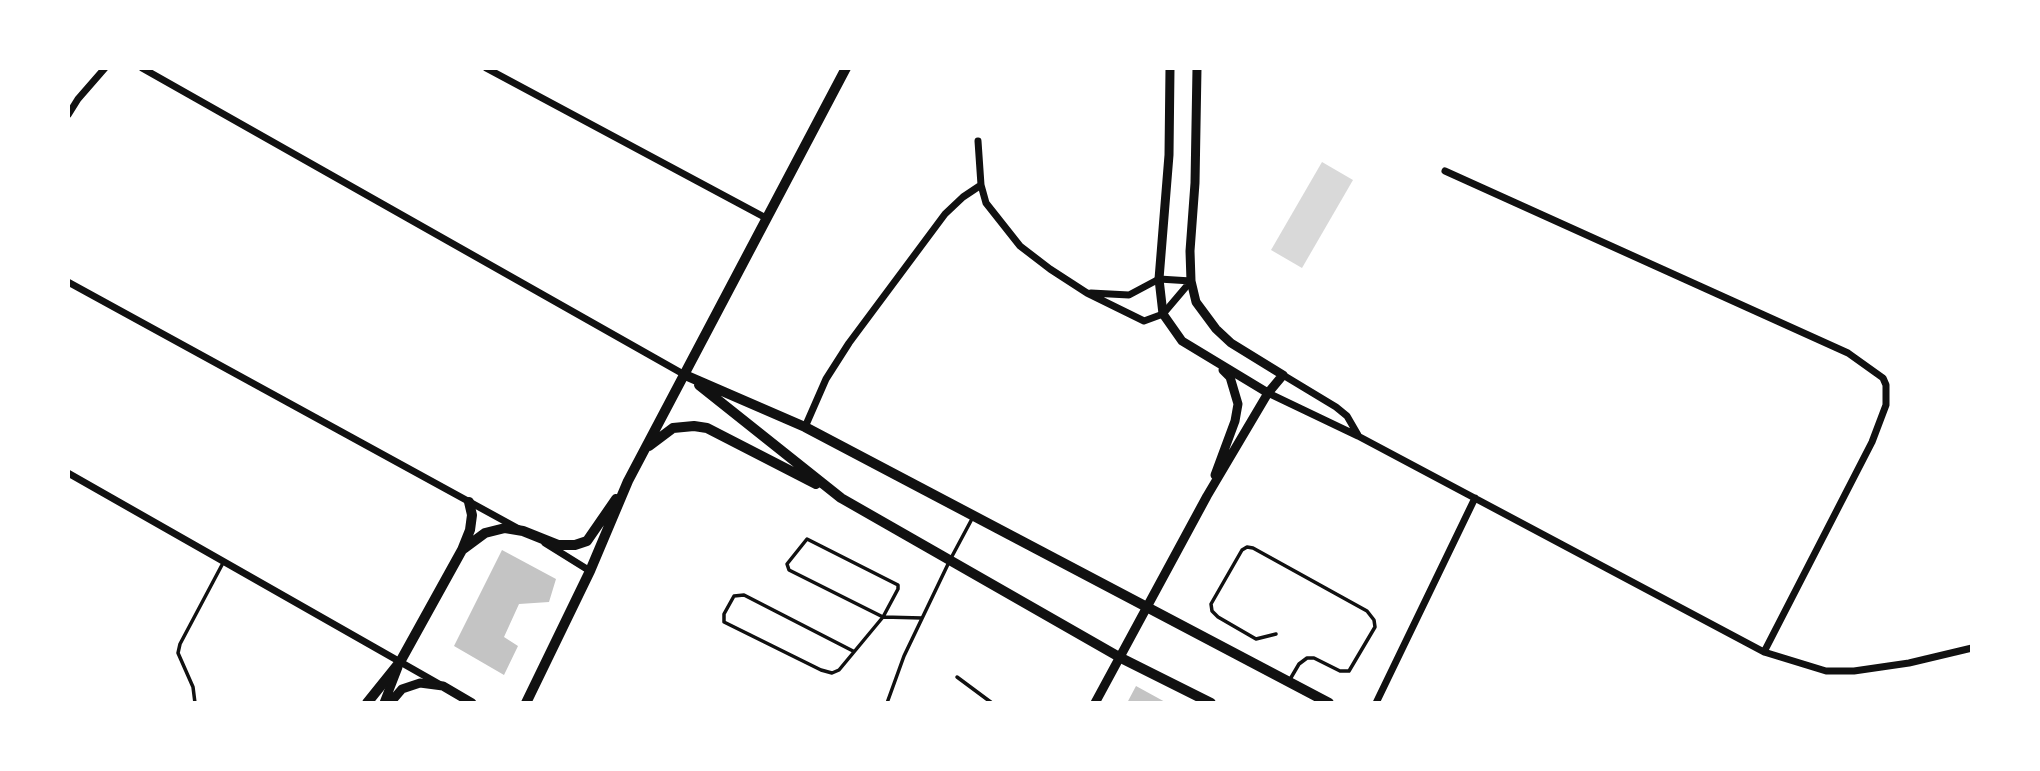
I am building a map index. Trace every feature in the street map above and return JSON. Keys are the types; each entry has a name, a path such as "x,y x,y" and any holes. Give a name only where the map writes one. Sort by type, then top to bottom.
{"main road":[{"path":"526,703 590,570 628,481 844,69"},
{"path":"685,375 805,427 1329,703"},
{"path":"685,375 841,498"},
{"path":"645,449 673,428 707,428 732,438 1121,658 1211,703"},
{"path":"462,550 485,533 505,528 523,531 558,545 575,545 587,541 628,481"},
{"path":"367,703 400,662 462,550 471,522 469,502"}],"street":[{"path":"68,115 105,68"},
{"path":"142,68 685,375"},
{"path":"486,68 766,218"},
{"path":"1170,68 1169,155 1159,279 1163,314 1182,341 1268,393 1358,436 1764,652 1826,671 1854,671 1909,663 1972,648"},
{"path":"1197,68 1191,281 1196,302 1216,330 1231,343 1336,407 1347,416 1358,436"},
{"path":"978,141 981,185 986,203 1020,246 1087,293 1143,321 1163,314 1191,281"},
{"path":"1445,171 1848,353 1883,378 1887,391 1886,405 1872,442 1764,652"},
{"path":"805,427 826,379 849,343 945,214 981,185"},
{"path":"1087,293 1129,295 1159,279 1191,281"},
{"path":"68,282 590,570"},
{"path":"1207,496 1235,421 1238,404 1230,377 1212,359"},
{"path":"1095,703 1207,496 1268,393 1283,375"},
{"path":"68,473 472,703"},
{"path":"1376,703 1475,498"},
{"path":"384,703 400,662"},
{"path":"390,703 410,684 443,686"}],"lane":[{"path":"887,703 904,656 950,559 974,516"},
{"path":"853,652 744,595 734,596 724,614 724,622 832,673 839,670 883,617 898,589 896,582 810,539 804,540 788,564 789,570 883,617 922,618"},
{"path":"1276,634 1256,639 1212,611 1211,604 1242,550 1247,547 1367,611 1374,620 1375,627 1349,671 1340,671 1314,658 1307,658 1299,664 1289,682"},
{"path":"195,703 193,687 178,653 180,644 224,561"},
{"path":"957,677 992,703"}],"shaded area":[{"path":"1322,162 1353,180 1302,268 1271,250"}],"building":[{"path":"502,550 556,579 549,602 519,604 504,637 518,646 504,675 454,646"},
{"path":"1136,686 1167,703 1127,703"}]}
